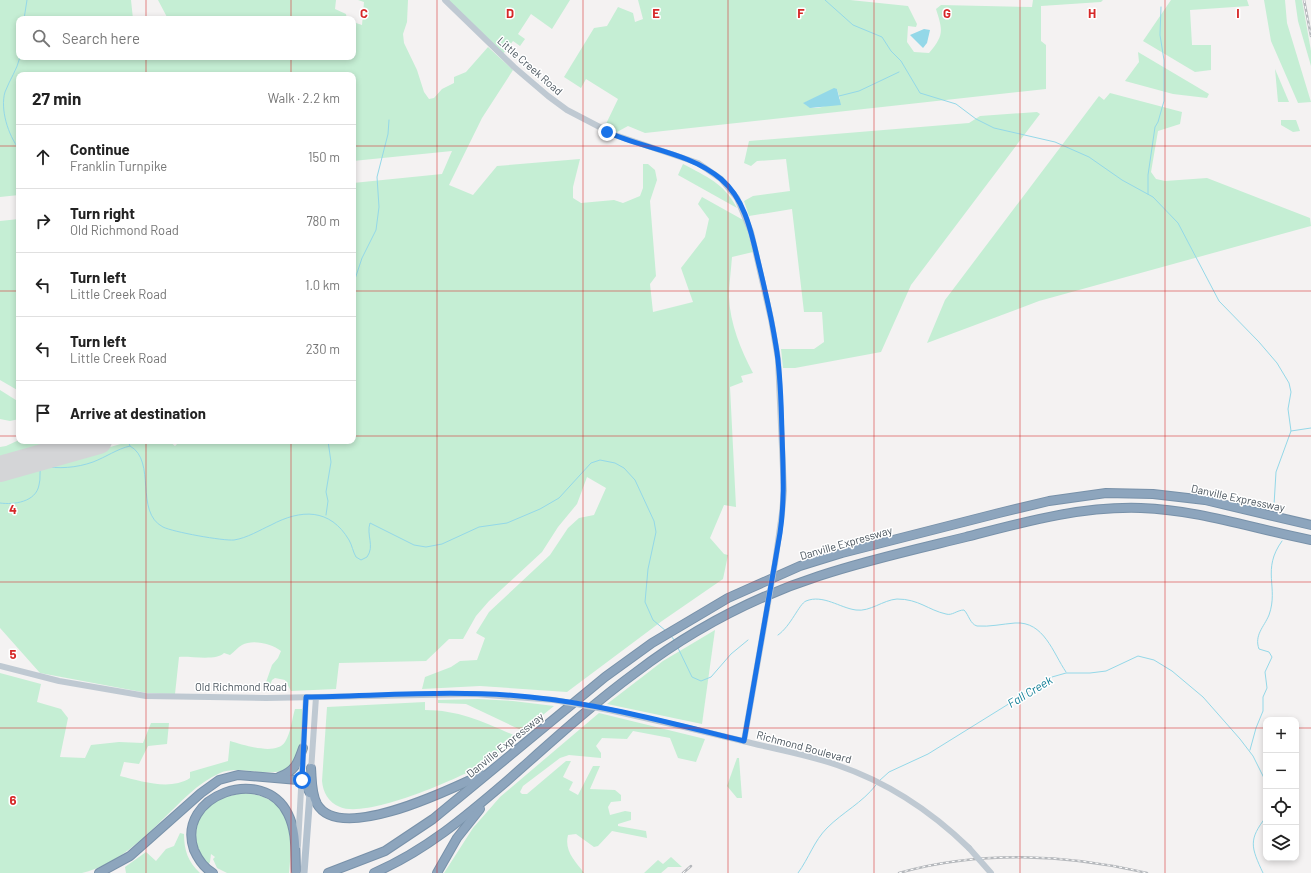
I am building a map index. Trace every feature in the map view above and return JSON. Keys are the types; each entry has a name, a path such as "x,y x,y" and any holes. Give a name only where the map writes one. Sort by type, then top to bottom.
{"highway":[{"name":"Danville Expressway","path":"328,873 385,851 433,818 605,677 652,643 691,618 728,598 800,566 842,552 1049,501 1106,493 1153,494 1205,500 1311,525"},
{"path":"374,873 410,855 439,837 614,689 661,654 742,607 818,576 871,560 1060,514 1118,508 1182,511 1211,516 1311,540"},
{"path":"276,778 286,774 296,767 303,748"},
{"path":"311,768 313,792 317,804 329,815 344,818 376,815 394,811 496,767"},
{"path":"99,873 120,863 136,851 201,793 219,780 238,775 302,780 310,793"},
{"path":"437,873 467,825 503,784"},
{"path":"213,873 204,866 196,854 192,844 193,826 201,809 214,797 243,788 269,794 284,806 293,825 300,871"}],"main road":[{"name":"Little Creek Road","path":"445,0 514,67 567,110 615,135 698,164 721,180 737,198 751,232 771,319 778,359 784,491 775,563 744,741"},
{"name":"Old Richmond Road","path":"0,666 59,681 146,696 316,697 474,694 554,700 610,710 744,741"},
{"path":"300,871 303,748 306,697"},
{"path":"300,871 310,793 316,697"},
{"name":"Richmond Boulevard","path":"744,741 807,756 856,772 896,792 930,814 969,848 991,873"}],"green space":[{"path":"0,0 131,0 133,16 16,16 16,60 356,60 356,23 362,25 364,2 358,0 408,0 407,22 403,34 404,43 417,70 424,92 429,99 434,98 442,89 454,83 454,77 466,72 488,47 513,70 482,118 449,185 473,195 497,166 580,159 573,187 573,198 581,203 614,200 623,203 640,196 643,188 643,164 648,164 655,170 657,180 650,201 656,276 650,284 653,312 693,302 681,268 705,237 709,219 698,204 702,197 745,221 753,252 732,257 729,297 731,317 734,327 744,355 753,373 741,376 743,382 730,387 736,507 724,505 710,538 724,554 728,555 723,579 662,621 567,692 480,686 422,689 425,677 451,667 460,661 477,660 485,638 476,633 489,612 550,555 568,528 579,518 594,515 606,488 587,477 577,504 558,527 542,552 489,601 476,616 463,639 449,639 426,661 339,663 336,689 291,691 285,680 275,678 272,680 269,688 264,688 272,665 278,658 281,651 268,644 257,642 246,643 230,655 224,653 210,658 179,657 175,694 147,693 40,673 0,628 0,479 121,444 173,444 175,446 177,444 356,444 356,183 442,174 452,151 356,161 356,72 16,72 16,195 0,197"},
{"path":"158,0 336,0 335,9 346,14 346,16 166,16"},
{"path":"447,0 570,0 552,29 531,14 518,34 525,39 520,46 513,41 503,54"},
{"path":"638,0 850,0 908,6 917,24 916,27 908,26 907,42 914,52 929,53 940,37 941,28 936,9 941,5 1032,7 1033,0 1103,0 1101,2 1041,6 1041,41 1046,45 1046,89 645,133 628,126 617,132 605,126 618,99 586,79 581,88 564,77 594,28 607,26 618,7 633,13 635,22 643,19","holes":["837,89 840,99 827,105 812,108 804,103"]},
{"path":"1171,0 1247,0 1249,6 1190,10 1192,45 1211,45 1211,70 1195,72 1143,41"},
{"path":"1264,0 1285,0 1287,23 1311,102 1298,103 1271,41"},
{"path":"1295,0 1302,0 1311,51 1311,66 1298,21"},
{"path":"1138,52 1209,94 1207,98 1173,94 1125,81 1139,62"},
{"path":"1275,69 1289,102 1278,102"},
{"path":"1110,93 1182,112 1180,124 1158,131 1151,172 1156,179 1165,181 1207,178 1310,218 1311,226 1039,301 927,343 945,300 1099,96 1104,100"},
{"path":"1037,112 1040,114 911,285 881,352 795,368 783,368 781,349 814,349 824,342 822,312 804,312 792,209 749,216 744,201 753,196 790,191 786,159 757,161 751,166 744,163 749,141 969,123 980,116"},
{"path":"1281,120 1296,120 1300,131 1293,132 1281,125"},
{"path":"683,164 707,177 721,187 732,199 737,208 678,175"},
{"path":"16,219 16,389 0,380 0,221"},
{"path":"0,390 16,400 16,420 10,421 0,419"},
{"path":"16,441 16,444 49,444 0,459 0,447"},
{"path":"715,630 702,724 607,704 663,661"},
{"path":"0,673 41,684 37,702 61,709 68,718 60,757 85,758 91,745 119,742 143,743 151,723 169,723 167,744 148,746 139,764 124,762 120,776 155,784 174,784 190,778 190,772 228,761 230,741 267,749 281,746 289,734 295,709 302,709 300,748 294,762 282,771 265,772 237,770 220,773 212,777 189,794 135,845 115,859 93,870 82,873 0,873"},
{"path":"478,699 513,701 554,706 523,731 466,704 438,703 438,700"},
{"path":"425,702 425,710 450,712 473,718 518,737 487,762 457,777 414,795 371,807 353,809 340,807 332,802 325,793 322,781 327,707"},
{"path":"599,713 705,739 696,762 678,758 670,738 633,731 627,739 602,738 596,746 601,753 601,758 569,755 560,758 523,786 520,792 522,794 527,794 566,761 571,761 563,777 573,782 569,790 578,795 593,766 600,766 590,789 615,790 621,795 621,801 611,802 608,807 610,815 625,811 631,812 631,820 618,824 618,826 646,831 647,838 612,831 598,846 594,847 576,834 568,835 567,841 571,856 584,873 444,873 473,828 500,797"},
{"path":"737,758 739,758 742,798 737,798 727,786"},
{"path":"244,793 260,796 272,801 286,820 290,845 289,873 227,873 217,868 213,859 215,857 211,854 208,865 203,859 199,851 196,836 199,820 203,812 209,806 221,799"},
{"path":"180,833 184,834 186,850 192,865 200,873 126,873 125,867 146,852 156,861 166,849 174,846"},
{"path":"671,857 682,867 668,867 661,873 644,873 658,860 663,864"}],"water":[{"path":"924,29 930,30 927,43 923,48 910,35"},
{"path":"834,88 837,89 841,105 810,108 803,103"}],"waterway":[{"path":"24,16 27,0"},
{"path":"825,0 853,25 882,37 891,51 901,61 920,93 956,104 976,119 994,128 1055,142 1089,157 1122,180 1153,197 1178,223 1219,301 1259,342 1277,363 1289,383 1291,392 1288,409 1291,431 1276,472 1274,505"},
{"path":"1148,194 1148,175 1155,127 1164,101 1164,60 1160,35 1161,7"},
{"path":"16,144 11,137 6,122 4,114 4,99 5,92 19,60"},
{"path":"839,96 859,91 899,72"},
{"path":"356,276 362,258 376,230 379,207 377,177 388,134 389,120"},
{"path":"1291,431 1311,428"},
{"path":"326,515 328,501 326,492 331,462 328,444"},
{"path":"0,503 18,503 29,499 34,495 39,485 41,466 61,468 80,466 130,446 138,453 142,463 145,474 149,510 154,520 163,527 198,536 234,540 249,536 293,516 314,514 333,522 349,540 356,557 361,560 367,557 370,549 370,523 414,545 426,547 442,544 479,527 507,523 540,509 559,498 591,463 600,460 615,463 624,468 635,480 654,521 656,532 648,569 645,602 653,620 666,631"},
{"path":"1250,750 1256,728 1263,711 1263,697 1267,688 1265,672 1272,657 1269,652 1259,649 1258,639 1272,605 1271,570 1276,551 1282,541"},
{"path":"778,635 787,626 800,606 806,601 812,599 825,600 856,610 871,608 887,601 905,599 948,614 964,610 971,621 977,626 1015,623 1033,627 1052,648 1066,672"},
{"path":"671,636 675,641"},
{"path":"678,648 692,677 701,681 711,677 731,654 748,640"},
{"name":"Fall Creek","path":"879,781 889,772 928,754 1052,677 1066,673 1106,671 1138,656 1154,660 1172,671 1203,697 1253,756 1263,776"},
{"name":"Fall Creek","path":"798,873 822,833 833,822 865,797 876,785"},
{"name":"Fall Creek","path":"1263,821 1256,832 1253,844 1256,857 1263,873"}],"runway":[{"path":"0,469 88,444"}],"railway":[{"path":"1304,0 1311,36"},
{"path":"899,873 960,861 1023,857 1086,862 1147,873"},
{"path":"683,873 691,866"}],"route":[{"path":"302,780 306,697 450,694 501,694 531,697 610,710 744,741 780,533 784,499 780,386 778,359 771,319 747,218 737,198 728,185 712,172 694,162 607,132"}]}
